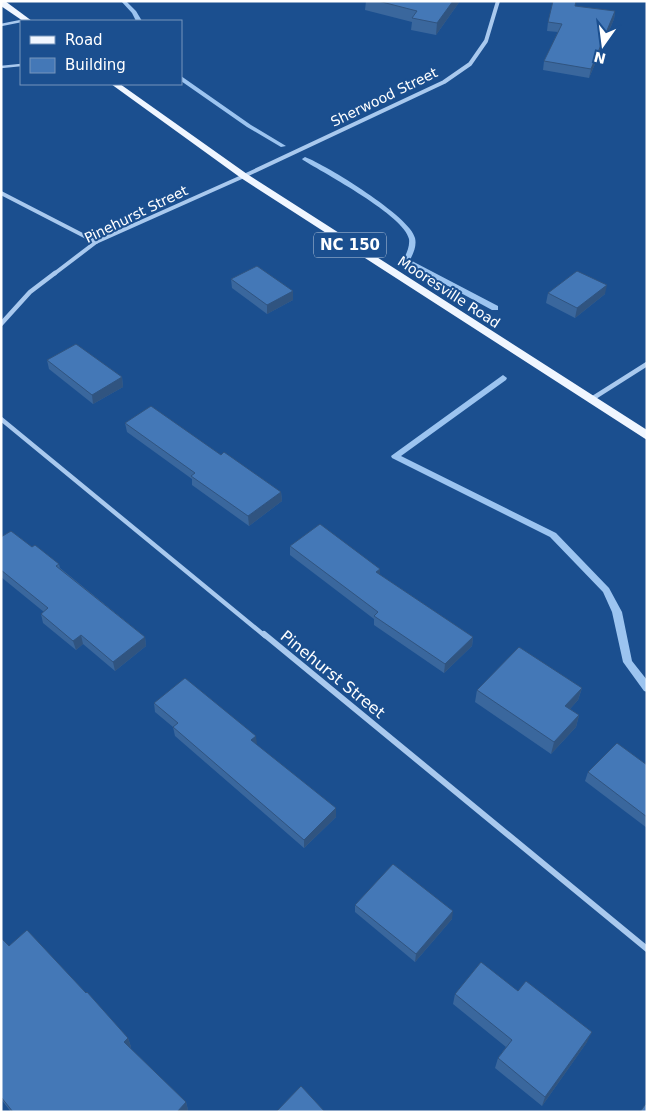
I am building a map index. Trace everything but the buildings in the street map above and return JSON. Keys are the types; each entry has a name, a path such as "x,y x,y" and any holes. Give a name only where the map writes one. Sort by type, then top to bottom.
{"main road":[{"path":"1,2 27,20"},
{"name":"Mooresville Road","path":"116,85 244,176 647,436"}],"street":[{"name":"Sherwood Street","path":"244,176 444,82 470,64 486,40 498,1"},
{"name":"Pinehurst Street","path":"1,324 30,292 96,242 244,176"},
{"path":"1,193 96,242"},
{"path":"590,400 647,364"},
{"name":"Pinehurst Street","path":"1,419 647,949"}],"lane":[{"path":"1,25 20,21"},
{"path":"1,67 20,65"}],"waterway":[{"path":"123,1 134,12 138,20"},
{"path":"182,79 249,126 283,146"},
{"path":"305,159 380,205 405,226 411,235 412,242 412,248 406,261 495,308"},
{"path":"503,378 395,456 553,535 606,590 617,612 628,662 647,688"}]}
